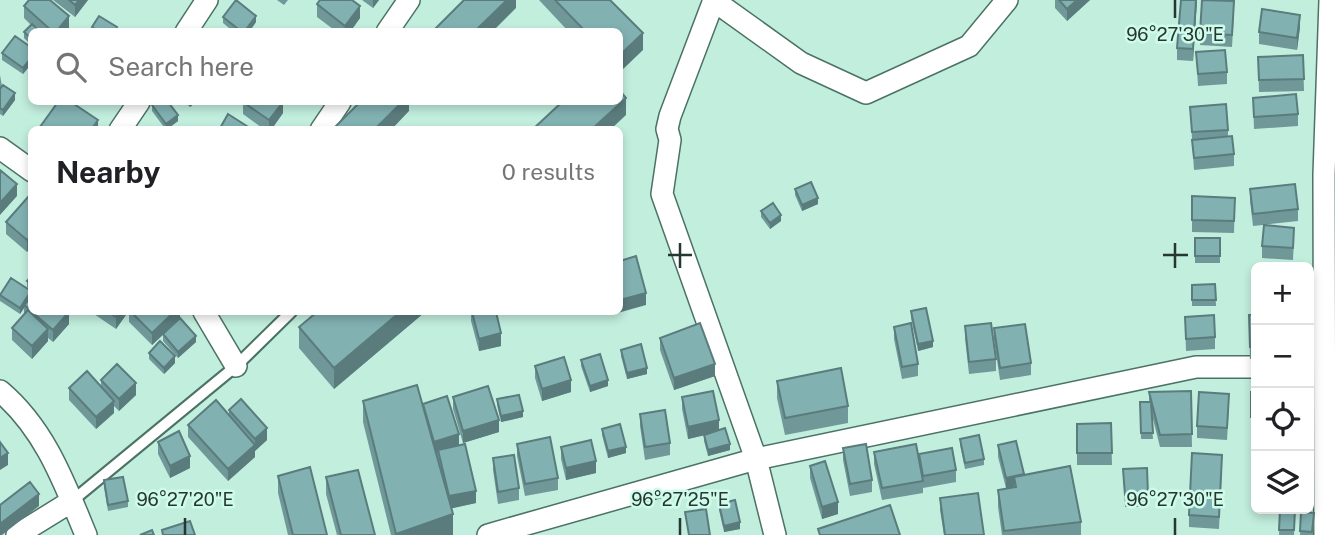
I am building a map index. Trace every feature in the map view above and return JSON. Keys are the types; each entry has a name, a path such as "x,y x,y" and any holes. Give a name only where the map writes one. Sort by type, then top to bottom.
{"street":[{"path":"189,28 208,0"},
{"path":"390,28 408,0"},
{"path":"775,535 756,459 662,194 670,140 667,129 670,116 714,0 801,63 866,93 969,46 1007,0"},
{"path":"1325,535 1323,368 1330,176 1330,0"},
{"path":"123,126 137,105"},
{"path":"324,126 338,105"},
{"path":"0,148 28,168"},
{"path":"206,315 236,366"},
{"path":"488,535 756,459 1196,368 1251,368"},
{"path":"0,391 14,403 54,458 86,535"},
{"path":"17,535 72,501"}],"lane":[{"path":"72,501 236,366 288,315"}],"building":[{"path":"29,0 50,0 69,16 59,28 49,28 24,6"},
{"path":"236,0 256,16 247,28 237,28 223,17"},
{"path":"320,0 352,0 360,6 345,26 317,4"},
{"path":"464,0 507,0 478,28 436,28"},
{"path":"555,0 610,0 643,33 623,52 623,28 582,28"},
{"path":"1059,0 1077,0 1067,9"},
{"path":"1181,0 1196,0 1193,49 1177,48"},
{"path":"1202,0 1234,1 1232,35 1200,33"},
{"path":"1262,9 1300,15 1297,38 1259,32"},
{"path":"99,16 117,27 94,28"},
{"path":"15,36 28,45 28,62 23,68 2,53"},
{"path":"1225,50 1227,72 1198,74 1196,52"},
{"path":"1303,55 1304,79 1259,80 1258,57"},
{"path":"3,85 15,93 3,110 0,108 0,89"},
{"path":"1296,94 1298,114 1254,117 1253,98"},
{"path":"1226,104 1228,130 1192,132 1190,107"},
{"path":"56,105 76,105 98,120 94,126 41,126"},
{"path":"152,105 170,105 178,115 166,124"},
{"path":"247,105 281,105 269,120"},
{"path":"357,105 399,105 378,126 336,126"},
{"path":"559,105 618,105 595,126 536,126"},
{"path":"228,114 247,126 221,126"},
{"path":"1232,136 1234,154 1194,158 1192,140"},
{"path":"0,170 17,184 0,203"},
{"path":"811,182 818,198 802,205 795,189"},
{"path":"1295,184 1298,209 1253,214 1250,189"},
{"path":"1192,196 1235,198 1234,221 1192,220"},
{"path":"28,197 28,239 6,222"},
{"path":"773,203 781,215 770,223 761,211"},
{"path":"1264,225 1294,228 1293,248 1262,246"},
{"path":"1195,238 1220,238 1220,256 1195,256"},
{"path":"636,256 646,293 623,299 623,260"},
{"path":"11,278 28,289 28,296 20,308 0,295"},
{"path":"1215,284 1216,300 1192,300 1192,285"},
{"path":"926,308 933,341 918,344 911,311"},
{"path":"28,310 28,315 33,315 48,329 32,346 12,328"},
{"path":"36,315 66,315 53,330"},
{"path":"134,315 171,315 152,333"},
{"path":"313,315 396,315 334,368 299,327"},
{"path":"473,315 497,315 501,333 479,339"},
{"path":"1214,315 1215,337 1186,339 1185,317"},
{"path":"1249,315 1251,315 1251,347"},
{"path":"180,318 196,336 178,352 163,334"},
{"path":"700,323 715,364 674,378 660,338"},
{"path":"911,323 918,364 902,367 894,327"},
{"path":"991,323 996,359 969,362 965,326"},
{"path":"1025,324 1031,363 1000,368 994,328"},
{"path":"160,341 175,356 164,368 149,353"},
{"path":"641,344 647,368 627,373 621,350"},
{"path":"600,354 608,380 590,386 581,360"},
{"path":"564,357 571,380 542,389 535,366"},
{"path":"117,364 136,383 119,399 101,380"},
{"path":"841,368 848,406 785,418 777,381"},
{"path":"87,371 114,401 96,417 69,388"},
{"path":"417,385 453,514 396,534 363,401"},
{"path":"488,386 499,420 463,431 453,397"},
{"path":"713,391 719,420 688,427 682,397"},
{"path":"1191,391 1192,434 1160,435 1149,392"},
{"path":"1199,392 1229,394 1227,428 1197,426"},
{"path":"519,395 523,411 501,416 497,399"},
{"path":"447,396 459,434 434,442 423,404"},
{"path":"241,399 267,428 255,439 229,410"},
{"path":"216,400 255,445 228,469 188,425"},
{"path":"1140,402 1151,402 1153,433 1141,433"},
{"path":"665,410 670,443 645,447 640,414"},
{"path":"1111,423 1112,453 1077,453 1077,424"},
{"path":"620,424 626,447 608,451 602,429"},
{"path":"725,428 730,444 708,450 704,435"},
{"path":"179,431 190,456 170,466 158,442"},
{"path":"979,435 984,459 965,463 960,439"},
{"path":"550,437 558,478 525,484 517,444"},
{"path":"591,440 596,461 566,468 561,447"},
{"path":"1016,441 1024,474 1006,478 998,445"},
{"path":"0,442 8,453 0,458"},
{"path":"465,444 476,491 449,496 438,450"},
{"path":"866,444 872,480 850,484 843,448"},
{"path":"916,444 923,481 882,488 874,452"},
{"path":"952,448 956,470 923,476 919,454"},
{"path":"1192,453 1222,455 1219,517 1189,515"},
{"path":"514,455 519,488 498,492 493,458"},
{"path":"825,461 838,502 822,507 810,466"},
{"path":"1070,466 1081,522 1004,531 998,490 1016,487 1014,477"},
{"path":"310,467 327,535 293,535 278,476"},
{"path":"1147,468 1148,495 1125,495 1123,469"},
{"path":"358,470 375,535 341,535 326,477"},
{"path":"123,477 128,501 108,505 104,480"},
{"path":"30,482 39,494 0,524 0,505"},
{"path":"978,493 984,535 945,535 940,498"},
{"path":"735,500 740,522 724,526 719,504"},
{"path":"890,505 900,535 820,535 818,529"},
{"path":"706,509 710,535 689,535 685,512"},
{"path":"1280,514 1295,514 1294,530 1279,530"},
{"path":"1301,514 1314,514 1312,532 1300,531"},
{"path":"190,521 195,535 163,535 162,530"},
{"path":"152,530 154,535 140,535"}]}
